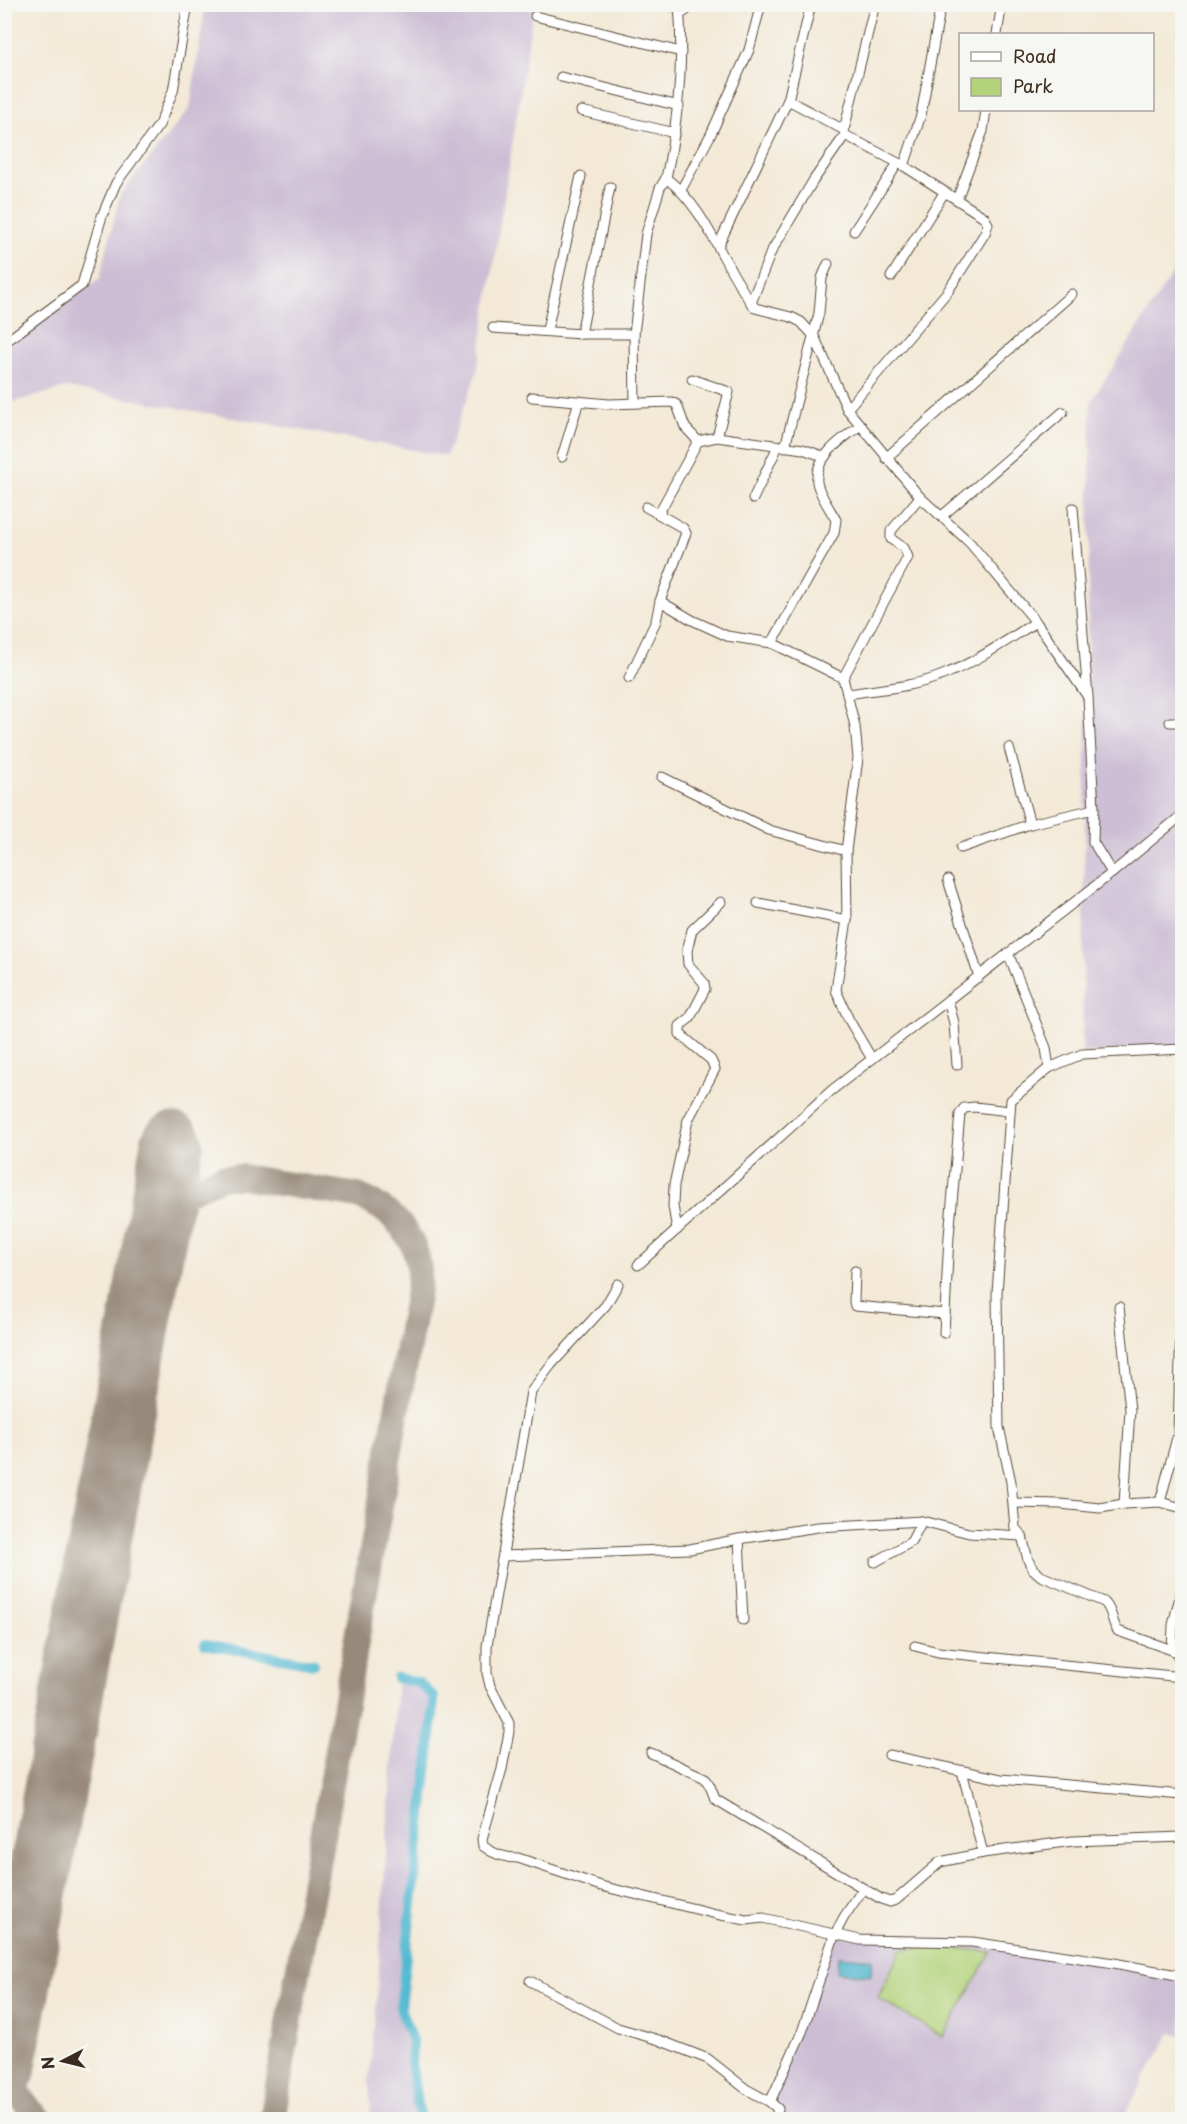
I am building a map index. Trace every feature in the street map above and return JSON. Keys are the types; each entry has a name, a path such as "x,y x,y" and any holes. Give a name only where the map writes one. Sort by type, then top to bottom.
{"street":[{"path":"4,343 82,285 102,216 116,183 159,125 173,91 188,4"},
{"path":"665,4 680,6 684,12 694,4"},
{"path":"681,190 711,134 749,50 762,4"},
{"path":"718,246 788,100 811,4"},
{"path":"751,303 771,252 844,133 874,4"},
{"path":"855,231 901,165 921,115 941,4"},
{"path":"997,33 1002,4"},
{"path":"635,403 634,334 646,234 660,188 666,178 679,106 680,6"},
{"path":"535,16 681,52"},
{"path":"561,77 679,106"},
{"path":"788,100 957,199 984,217 988,224 985,233 948,291 848,409"},
{"path":"581,111 675,134"},
{"path":"957,199 983,131 986,111"},
{"path":"547,330 581,176"},
{"path":"666,178 681,190 755,308 791,317 801,322 814,336 848,409 920,497 970,543 1036,622 1088,697"},
{"path":"581,334 610,187"},
{"path":"891,277 944,193"},
{"path":"753,499 781,447 814,336 819,313 822,278 828,264"},
{"path":"886,458 1072,294"},
{"path":"493,328 581,334 634,334"},
{"path":"692,378 729,392 717,437"},
{"path":"532,397 609,404 672,402 677,405 685,427 698,441"},
{"path":"562,458 579,401"},
{"path":"942,516 1063,412"},
{"path":"772,643 834,533 836,520 817,484 818,472 825,457 841,440 861,425"},
{"path":"659,513 698,441 717,437 803,449 825,457"},
{"path":"872,1059 849,1020 837,990 847,920 846,851 858,758 855,726 843,678 908,557 904,548 891,539 891,531 920,497"},
{"path":"629,678 656,621 660,601 686,533 683,528 646,507"},
{"path":"1073,508 1088,697 1094,809 1093,842 1112,873"},
{"path":"660,601 692,620 727,636 772,643 843,678"},
{"path":"848,694 942,676 978,658 1036,622"},
{"path":"1170,722 1182,722"},
{"path":"1009,748 1030,824"},
{"path":"662,777 770,830 846,851"},
{"path":"961,848 1030,824 1094,809"},
{"path":"638,1265 832,1090 1112,873 1182,815"},
{"path":"948,880 979,977"},
{"path":"677,1230 673,1206 674,1185 688,1120 715,1069 711,1060 680,1034 680,1026 690,1018 705,989 704,983 688,964 687,951 692,930 721,902"},
{"path":"758,903 847,920"},
{"path":"1008,953 1046,1048 1049,1068"},
{"path":"948,1000 954,1023 957,1065"},
{"path":"1182,1049 1082,1054 1049,1068 1011,1100 997,1293 999,1427 1014,1503 1015,1528 1022,1536 1028,1560 1041,1576 1104,1602 1110,1609 1114,1626 1124,1635 1172,1650 1180,1659 1182,1669"},
{"path":"944,1334 949,1236 960,1114 964,1108 975,1107 1009,1111"},
{"path":"855,1271 855,1306 945,1314"},
{"path":"618,1284 606,1305 550,1366 531,1392 487,1646 487,1673 490,1686 509,1723 509,1732 502,1769 482,1839 483,1846 489,1851 508,1858 518,1858 612,1889 746,1920 763,1918 834,1936 860,1940 972,1942 1114,1963 1182,1976"},
{"path":"1160,1502 1178,1434 1182,1289"},
{"path":"1119,1307 1130,1410 1124,1504"},
{"path":"1014,1503 1100,1508 1160,1502 1182,1508"},
{"path":"503,1556 690,1549 818,1527 922,1521 969,1533 1022,1536"},
{"path":"875,1562 911,1542 922,1521"},
{"path":"740,1539 743,1620"},
{"path":"1172,1650 1173,1625 1182,1588"},
{"path":"915,1646 938,1652 1182,1677"},
{"path":"651,1753 705,1778 715,1798 881,1899 890,1902 896,1900 940,1862 983,1853 1073,1841 1182,1837"},
{"path":"889,1755 1001,1779 1182,1795"},
{"path":"962,1771 983,1853"},
{"path":"771,2102 802,2032 834,1936 863,1888"},
{"path":"530,1981 618,2028 659,2040 708,2059 746,2089 771,2102 778,2109 775,2120"}],"shaded area":[{"path":"205,5 534,5 477,372 446,456 67,388 5,404 4,348 100,278 120,195 190,108"},
{"path":"1182,258 1182,1045 1082,1054 1091,402"},
{"path":"397,1678 419,1683 434,1697 400,2008 412,2041 411,2063 417,2104 422,2119 371,2119 369,2079 377,1995"},
{"path":"834,1936 972,1942 1182,1976 1182,2035 1171,2033 1126,2111 1142,2119 775,2120 778,2109 771,2102"}],"green space":[{"path":"943,1947 991,1952 943,2037 878,1998 901,1949"}],"water":[{"path":"838,1956 872,1959 871,1975 837,1972"}],"waterway":[{"path":"205,1644 314,1664"},
{"path":"397,1678 419,1683 434,1697 400,2008 412,2041 411,2063 417,2104 422,2120"}],"taxiway":[{"path":"159,1218 165,1209 186,1192 222,1177 242,1177 358,1196 381,1208 400,1225 413,1246 419,1272 417,1298 272,2120"},
{"path":"7,2056 18,2091 27,2106 40,2120"}],"runway":[{"path":"4,2070 172,1144"}]}
